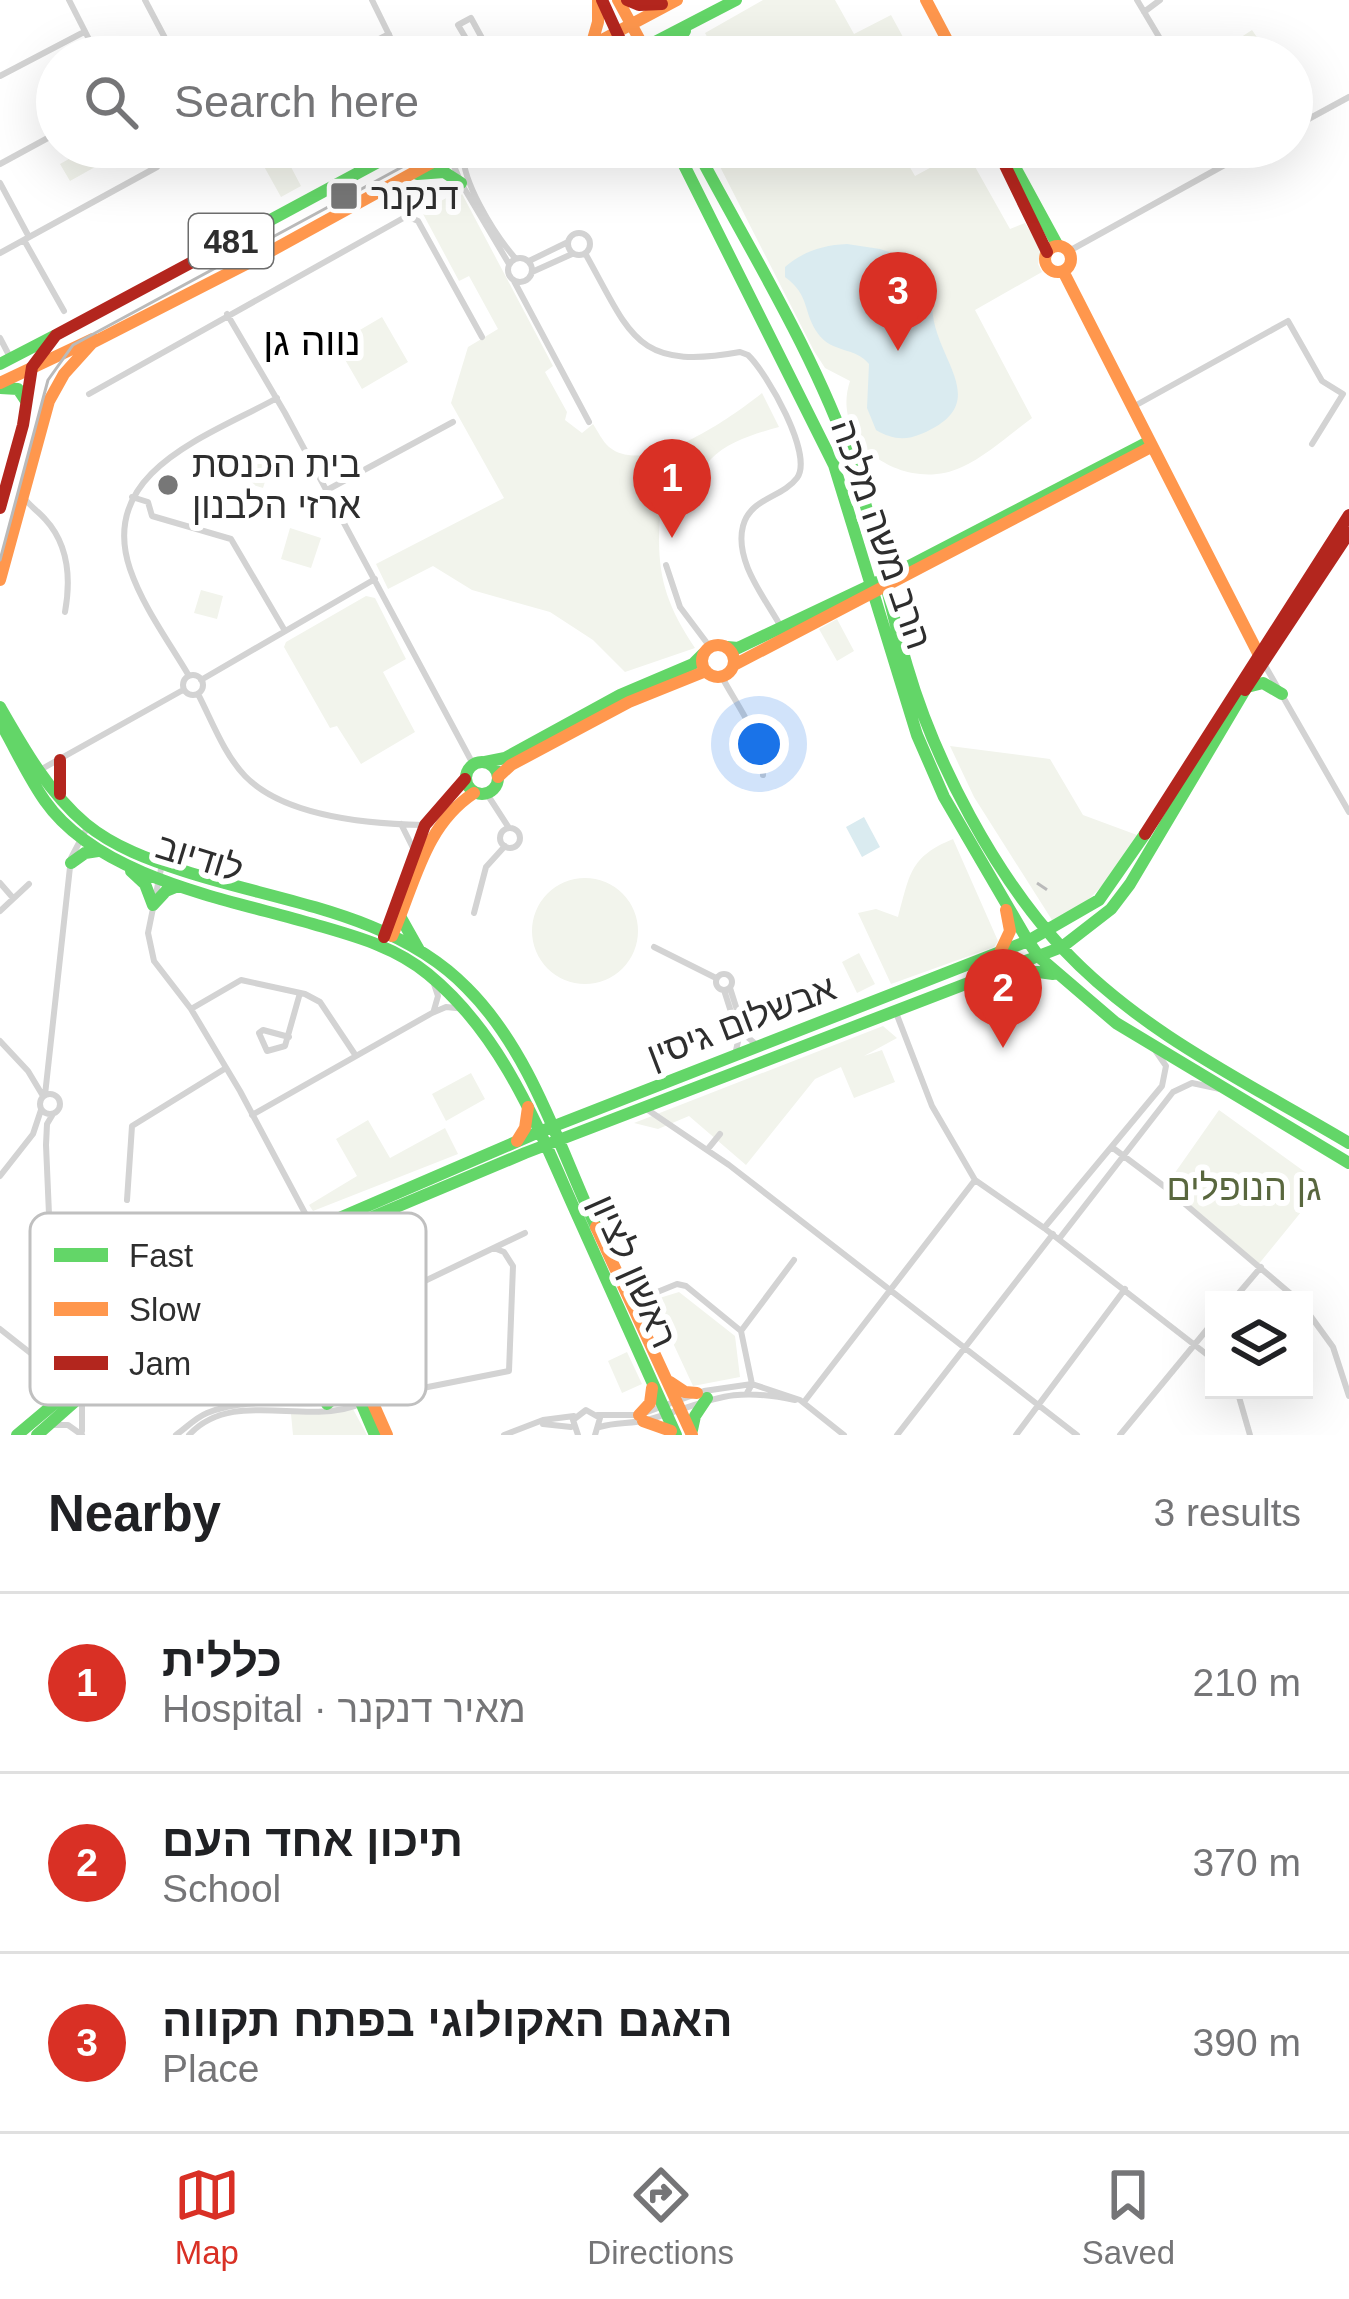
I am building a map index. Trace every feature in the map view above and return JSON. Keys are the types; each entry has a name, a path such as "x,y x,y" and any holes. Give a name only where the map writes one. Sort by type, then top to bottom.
{"street":[{"path":"69,0 86,36"},
{"path":"145,0 164,36"},
{"path":"372,0 389,34 385,36"},
{"path":"600,0 618,36"},
{"path":"594,36 600,0"},
{"path":"622,0 646,6 674,2"},
{"path":"622,0 637,36"},
{"path":"672,36 736,0"},
{"path":"923,0 941,36"},
{"path":"1137,0 1158,36"},
{"path":"1144,12 1160,0"},
{"path":"608,36 674,2"},
{"path":"465,36 458,25 471,18 481,36"},
{"path":"679,36 696,21"},
{"path":"76,36 84,32"},
{"path":"0,76 36,57"},
{"path":"1313,117 1349,97"},
{"path":"0,164 36,144"},
{"path":"0,253 153,168"},
{"name":"481","path":"5,362 367,168"},
{"name":"481","path":"0,580 57,384 100,336 262,256 420,168"},
{"path":"457,168 460,183"},
{"path":"465,168 512,261 508,275 589,422"},
{"name":"הרב משה מלכה","path":"686,168 834,465 871,591 884,608 931,734 968,805 1049,931 1095,980 1164,1030 1349,1143"},
{"name":"הרב משה מלכה","path":"706,168 818,383 851,460 881,563 892,580 884,608 917,735 944,797 1028,940 1064,980 1153,1047 1349,1163"},
{"path":"1012,168 1058,249 1071,262 1064,272"},
{"path":"1064,272 1048,268 1058,249 1217,168"},
{"path":"408,175 444,172 460,183 512,261"},
{"path":"0,182 64,311"},
{"path":"88,394 407,216 418,220 482,338"},
{"path":"512,261 529,261 575,234 585,235 590,244 585,253"},
{"path":"568,242 574,254"},
{"path":"514,281 524,282 532,272 585,253"},
{"path":"585,253 639,340 686,360 740,352 748,355 777,396 803,462 800,475 750,511 741,539 744,558 782,627"},
{"path":"529,261 532,272"},
{"path":"1064,272 1245,628 1349,812"},
{"path":"227,314 479,763 495,768 498,777 496,787 458,802 436,825 387,937"},
{"path":"1130,408 1288,321 1322,381 1343,394 1312,444"},
{"name":"481","path":"0,508 32,368 56,335"},
{"path":"0,384 100,336"},
{"path":"0,338 9,371 0,384"},
{"path":"0,384 18,389 27,404"},
{"path":"277,398 145,476 124,520 129,567 189,676 202,680 376,579"},
{"path":"327,490 453,422"},
{"path":"722,677 743,657 1149,444"},
{"path":"22,492 63,549 68,582 65,612"},
{"path":"132,497 148,502 152,516 230,539 286,631"},
{"path":"14,521 33,509"},
{"name":"אבשלום גיסין","path":"345,1213 548,1137 583,1132 1062,947 1111,909 1130,884 1247,689 1271,633 1349,515"},
{"name":"אבשלום גיסין","path":"548,1137 570,1120 1049,931 1099,900 1118,879 1261,657 1349,533"},
{"path":"666,566 680,607 706,651 706,671"},
{"path":"854,599 864,568"},
{"path":"396,915 425,825 479,763 505,758 620,694 693,664 706,651 738,648 854,599 884,608"},
{"path":"1245,628 1259,636 1271,633"},
{"path":"727,647 734,665"},
{"path":"498,777 511,765 629,702 706,671 722,677 757,741 765,763 763,775"},
{"path":"183,690 189,676"},
{"path":"198,694 202,680"},
{"path":"1247,689 1263,683 1282,694"},
{"path":"183,690 198,694"},
{"path":"35,773 183,690"},
{"path":"198,694 235,764 260,789 349,819 425,825"},
{"path":"0,707 35,773"},
{"path":"0,722 35,773"},
{"path":"60,760 57,783 66,804"},
{"name":"לודיוב","path":"35,773 66,804 100,851 123,864 364,923 387,937"},
{"name":"לודיוב","path":"35,773 58,817 186,885 387,937"},
{"path":"465,779 517,831 519,840 512,847 505,846"},
{"path":"401,824 415,852"},
{"path":"505,846 500,834 509,828"},
{"path":"0,1175 32,1134 50,1077 71,862 84,832"},
{"path":"474,913 486,866 505,846"},
{"path":"71,862 100,851"},
{"path":"123,864 145,884 153,905"},
{"path":"160,871 148,933 163,976 190,1009 240,1091 305,1213"},
{"path":"0,883 13,898"},
{"path":"0,911 29,884"},
{"path":"153,905 166,891 186,885"},
{"path":"999,952 1010,931 1005,904"},
{"path":"364,923 396,915"},
{"path":"396,915 422,954"},
{"path":"1085,930 1077,951 1095,980"},
{"path":"387,937 422,954 468,989 508,1041 533,1103 520,1148 560,1165 583,1132"},
{"path":"387,937 469,1009 533,1103 570,1120"},
{"path":"654,946 716,978 729,975 727,989 739,1036 736,1055"},
{"path":"999,971 1040,970 1064,980"},
{"path":"425,971 438,996 432,1013"},
{"path":"716,978 717,986 727,989"},
{"path":"190,1009 241,980 301,993 325,1007 356,1056"},
{"path":"727,989 745,1035 758,1046"},
{"path":"289,1037 260,1033 271,1052 285,1046 289,1037 301,993"},
{"path":"252,1114 432,1013 446,1007 469,1009"},
{"path":"895,1010 932,1106 975,1180 1205,1351"},
{"path":"0,1041 44,1096"},
{"path":"1045,1228 1166,1079 1166,1066 1153,1047"},
{"path":"127,1200 132,1126 226,1068"},
{"path":"34,1080 50,1077"},
{"path":"49,1213 46,1133 52,1114 60,1107 50,1077"},
{"path":"897,1435 1178,1088 1205,1084 1226,1091"},
{"path":"44,1096 55,1095"},
{"name":"ראשון לציון","path":"533,1103 671,1407 692,1435"},
{"path":"645,1108 707,1150 1077,1435"},
{"path":"41,1110 52,1114"},
{"path":"707,1150 720,1133"},
{"name":"אבשלום גיסין","path":"375,1213 520,1148"},
{"path":"1113,1148 1288,1291"},
{"path":"804,1402 975,1180"},
{"path":"426,1280 525,1233"},
{"path":"426,1388 509,1371 513,1266 504,1252 494,1248"},
{"path":"741,1331 794,1260"},
{"path":"1240,1291 1261,1268"},
{"path":"645,1297 677,1284 686,1286 741,1331 748,1387"},
{"path":"1016,1435 1126,1289"},
{"path":"1313,1319 1333,1347 1349,1396"},
{"path":"0,1329 30,1352"},
{"path":"1120,1435 1205,1332"},
{"path":"641,1418 659,1380 702,1395"},
{"path":"597,1415 597,1431 702,1395 748,1387 804,1402 844,1435"},
{"path":"692,1435 702,1395"},
{"path":"1240,1399 1250,1435"},
{"name":"אבשלום גיסין","path":"17,1435 57,1405"},
{"name":"אבשלום גיסין","path":"41,1432 64,1405"},
{"path":"78,1405 82,1435"},
{"path":"176,1435 219,1408 247,1405"},
{"path":"189,1435 200,1424 226,1414 328,1411 348,1405"},
{"path":"366,1405 375,1435"},
{"path":"367,1405 387,1435"},
{"name":"ראשון לציון","path":"671,1407 676,1434"},
{"path":"504,1435 586,1410 641,1418 676,1434"},
{"path":"527,1425 576,1431 574,1416"},
{"path":"41,1432 63,1424 82,1435"}],"green space":[{"path":"763,0 835,0 854,34 891,15 902,36 707,36"},
{"path":"62,168 93,168 70,181"},
{"path":"265,168 292,168 301,186 281,197"},
{"path":"721,168 910,168 915,176 930,168 976,168 1010,229 1025,223 1041,249 1038,264 1042,272 975,310 1032,418 962,467 918,474 877,458 851,425 846,404 850,381 825,368"},
{"path":"460,190 553,366 545,372 567,412 565,420 582,433 593,424 609,447 625,455 645,455 688,441 762,393 779,427 718,453 660,516 664,585 695,648 625,672 593,640 550,612 472,590 433,566 388,589 376,564 504,498 451,403 468,347 498,329 469,276 459,281 422,212"},
{"path":"382,317 408,362 362,389 336,344"},
{"path":"244,450 272,460 263,488 234,479"},
{"path":"290,528 321,538 311,568 281,559"},
{"path":"201,590 223,596 217,619 194,613"},
{"path":"366,596 375,598 406,659 383,672 415,732 361,764 337,726 330,728 284,647"},
{"path":"837,619 854,651 837,661 819,629"},
{"path":"950,746 1050,759 1083,815 1137,835 1092,896 1052,920 974,797"},
{"path":"953,839 998,941 994,947 891,984 858,913 876,909 898,917 913,869 928,853"},
{"path":"585,878 605,882 622,894 634,911 638,931 634,951 622,968 605,980 585,984 565,980 548,968 536,951 532,931 536,911 548,894 565,882"},
{"path":"859,953 875,984 857,993 842,962"},
{"path":"883,1026 897,1038 864,1056 882,1050 895,1082 854,1098 841,1067 815,1079 746,1165 689,1116 658,1129 634,1123"},
{"path":"471,1073 485,1099 446,1121 432,1094"},
{"name":"גן הנופלים","path":"1219,1110 1323,1185 1258,1265 1165,1187"},
{"path":"368,1120 390,1158 445,1128 458,1154 313,1211 309,1205 357,1176 336,1139"},
{"path":"679,1292 735,1336 740,1377 693,1386 653,1300"},
{"path":"627,1352 642,1384 622,1393 608,1361"},
{"path":"353,1409 367,1435 293,1435 291,1414"}],"shaded area":[{"path":"847,244 920,262 928,278 937,334 958,396 954,410 942,422 915,436 898,438 876,430 867,408 869,364 819,335 799,291 785,277 785,267 798,257"},
{"path":"864,817 880,847 862,857 846,827"}],"tram line":[{"path":"0,560 48,380 73,345 400,168"}],"railway":[{"path":"1037,883 1052,893"}],"traffic: fast":[{"path":"667,36 736,0"},
{"path":"681,36 685,31"},
{"path":"226,244 367,168"},
{"path":"686,168 834,465 917,735 944,797 1028,941 1039,957 1116,1023 1349,1163"},
{"path":"706,168 800,342 837,422 861,489 919,703 951,779 1014,888 1064,950 1128,1007 1200,1056 1349,1143"},
{"path":"1015,168 1058,246"},
{"path":"417,174 444,172 461,183"},
{"path":"0,364 54,336"},
{"path":"0,388 18,389 26,401"},
{"path":"727,647 738,648 884,579 1148,442"},
{"path":"485,762 505,758 620,695 693,664 703,654"},
{"path":"1251,686 1263,683 1282,694"},
{"path":"382,1213 525,1153 1062,947 1111,909 1130,884 1245,690"},
{"path":"0,707 60,799 108,840 171,867 370,926 438,963 467,988 526,1071 596,1227"},
{"path":"0,722 45,801 98,849 167,882 373,943 415,964 455,999 499,1056 534,1119 676,1435"},
{"path":"482,762 494,766 498,778 494,790 482,794 470,790 466,778 470,766 482,762"},
{"path":"351,1213 539,1132 1028,941 1099,900 1145,834"},
{"path":"71,863 98,851"},
{"path":"131,871 145,884 153,905 178,886"},
{"path":"401,918 419,950"},
{"path":"1016,969 1053,974"},
{"path":"692,1430 707,1398"},
{"path":"17,1435 53,1405"},
{"path":"37,1435 71,1405"},
{"path":"362,1405 375,1435"}],"traffic: slow":[{"path":"594,36 598,0"},
{"path":"618,0 638,36"},
{"path":"609,36 677,0"},
{"path":"926,0 945,36"},
{"path":"0,580 49,401 64,374 92,343 422,168"},
{"path":"1058,246 1068,249 1071,259 1068,269 1058,272 1048,269 1045,259 1048,249 1058,246"},
{"path":"1063,271 1260,657"},
{"path":"0,383 93,339"},
{"path":"734,665 1151,447"},
{"path":"718,645 729,650 734,661 729,672 718,677 707,672 702,661 707,650 718,645"},
{"path":"498,777 511,765 629,702 706,671"},
{"path":"392,936 432,839 457,806 474,793"},
{"path":"1001,950 1010,931 1006,910"},
{"path":"517,1141 525,1128 528,1107"},
{"path":"596,1227 692,1435"},
{"path":"670,1382 685,1392 697,1393"},
{"path":"639,1415 650,1403 652,1388"},
{"path":"374,1405 387,1435"},
{"path":"643,1421 671,1431"}],"traffic: jam":[{"path":"602,0 618,36"},
{"path":"627,0 639,5 662,4"},
{"path":"1006,168 1047,252"},
{"path":"0,508 23,425 32,367 56,335 226,244"},
{"path":"1145,834 1349,515"},
{"path":"1245,690 1349,533"},
{"path":"60,760 60,794"},
{"path":"384,937 425,825 465,779"}],"place":[{"name":"דנקנר","path":"344,196"},
{"name":"האגם האקולוגי בפתח תקווה","path":"898,351"},
{"name":"בית הכנסת ארזי הלבנון","path":"168,485"},
{"name":"כללית","path":"672,538"},
{"name":"תיכון אחד העם","path":"1003,1048"}],"district":[{"name":"נווה גן","path":"312,341"}]}
